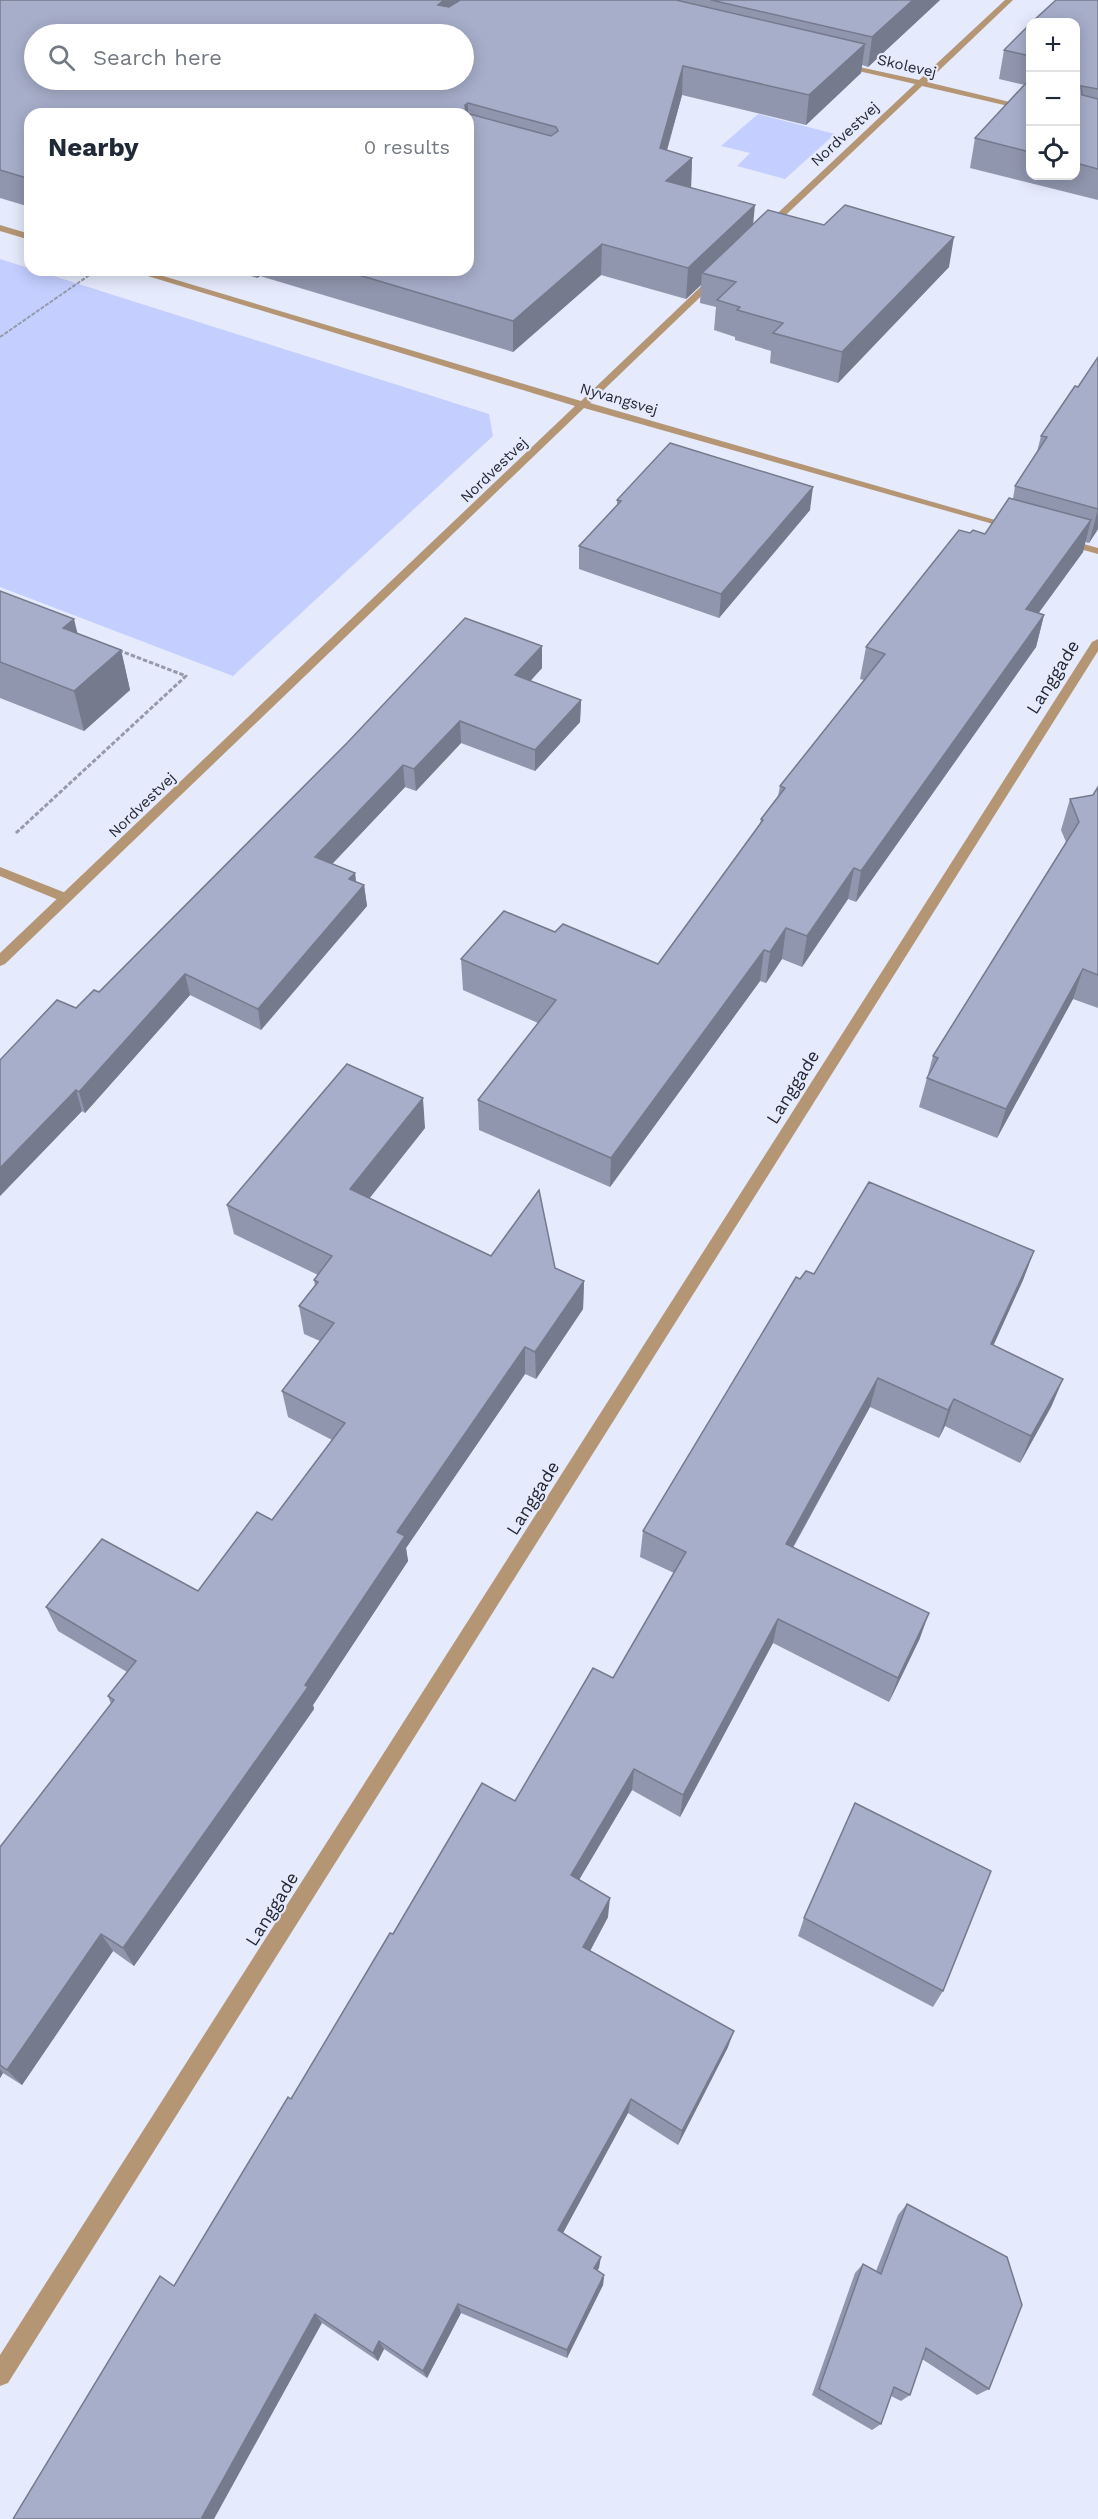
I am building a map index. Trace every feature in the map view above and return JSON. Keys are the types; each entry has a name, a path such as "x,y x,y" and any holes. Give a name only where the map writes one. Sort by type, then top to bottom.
{"street":[{"name":"Nordvestvej","path":"758,237 1009,0"},
{"name":"Skolevej","path":"833,62 1026,108"},
{"path":"0,228 24,235"},
{"name":"Nordvestvej","path":"0,961 723,270"},
{"name":"Nyvangsvej","path":"153,276 584,405 1018,528"},
{"path":"1052,538 1098,551"},
{"name":"Langgade","path":"0,2375 1098,642"},
{"path":"0,871 66,898"}],"path":[{"path":"0,337 88,276"},
{"path":"8,840 186,676 110,647"}],"shaded area":[{"path":"758,114 835,134 785,179 737,166 750,153 721,146"},
{"path":"0,259 24,267 24,276 54,276 489,414 493,436 233,676 0,587"}],"building":[{"path":"0,0 444,0 438,5 449,7 460,0 676,0 865,44 809,95 683,66 660,148 692,158 666,181 755,205 688,268 602,244 513,321 362,276 474,276 474,115 551,136 558,131 556,127 468,103 465,108 24,108 24,177 0,170"},
{"path":"711,0 913,0 872,37"},
{"path":"1056,0 1098,0 1098,89 1081,86 1082,95 1098,99 1098,169 1080,164 1080,18 1036,18"},
{"path":"1026,28 1026,55 1004,50"},
{"path":"1026,83 1026,151 975,138"},
{"path":"845,205 954,237 842,352 773,333 783,323 737,310 740,307 717,300 736,282 702,273 768,210 824,225"},
{"path":"1098,357 1098,509 1015,486 1047,437 1041,436"},
{"path":"670,443 813,487 721,594 579,546 621,501 617,500"},
{"path":"1009,498 1091,520 1026,609 1044,615 861,871 854,868 807,936 786,928 770,952 764,950 611,1158 478,1100 556,1000 461,959 504,911 555,932 563,924 658,964 785,788 780,786 885,654 866,647 959,530 970,533 973,530 985,534"},
{"path":"0,591 74,619 63,628 121,650 74,691 0,662"},
{"path":"465,618 542,646 515,675 581,700 535,750 460,721 414,769 403,765 315,857 355,873 349,879 364,885 258,1009 185,974 79,1092 76,1090 0,1168 0,1060 57,1000 76,1008 94,990 99,992 347,743"},
{"path":"1098,787 1098,975 1083,969 1006,1109 927,1078 938,1058 933,1056 1079,822 1070,799 1093,795"},
{"path":"347,1064 423,1098 350,1189 491,1256 539,1190 555,1268 584,1281 535,1352 525,1347 397,1532 405,1536 305,1685 308,1687 123,1948 101,1934 7,2070 0,2065 0,1847 114,1700 108,1696 136,1661 46,1607 102,1539 198,1591 257,1512 272,1520 345,1423 282,1391 334,1323 299,1306 318,1282 314,1280 332,1256 227,1205"},
{"path":"869,1182 1034,1251 991,1344 1063,1379 1031,1436 954,1399 948,1410 878,1378 786,1544 929,1613 898,1678 778,1619 683,1795 634,1769 571,1875 610,1898 583,1947 734,2031 682,2131 631,2099 558,2230 601,2257 594,2268 604,2275 567,2350 458,2304 423,2371 379,2341 373,2353 315,2314 201,2519 13,2519 160,2276 174,2286 288,2097 291,2099 390,1933 393,1934 482,1783 515,1801 593,1668 613,1678 686,1552 643,1531 796,1277 800,1279 806,1271 814,1274"},
{"path":"855,1803 991,1871 943,1991 804,1918"},
{"path":"907,2204 1007,2257 1022,2305 989,2389 926,2348 910,2395 894,2387 881,2424 819,2389 863,2264 881,2274"}]}
